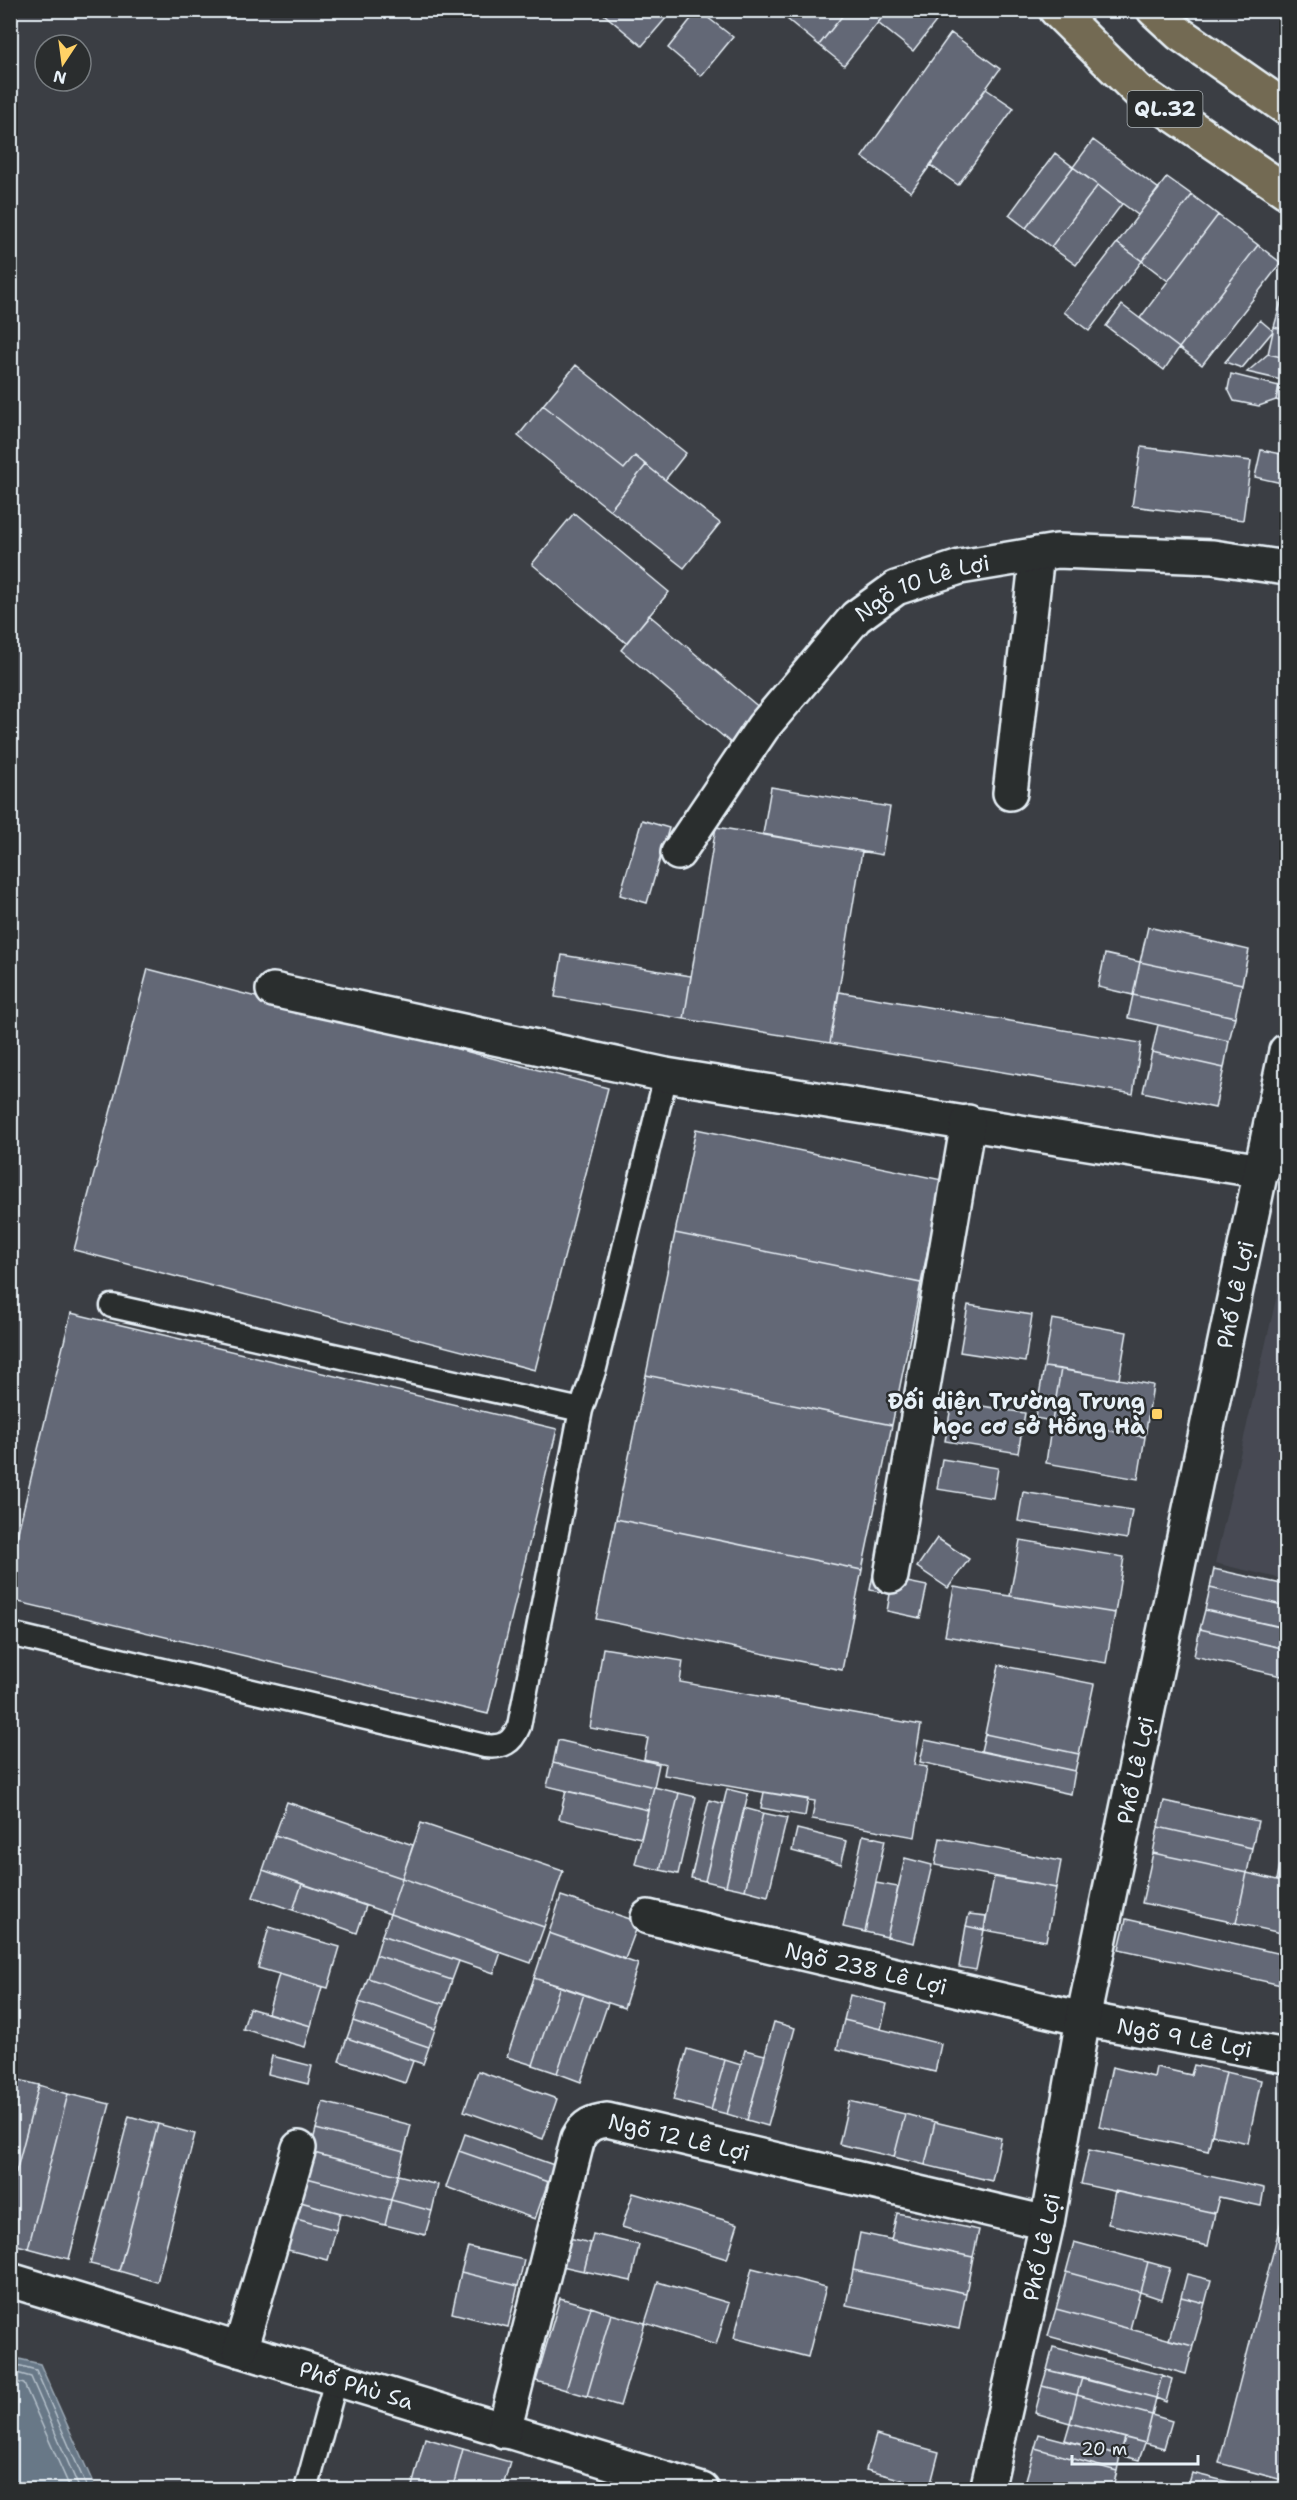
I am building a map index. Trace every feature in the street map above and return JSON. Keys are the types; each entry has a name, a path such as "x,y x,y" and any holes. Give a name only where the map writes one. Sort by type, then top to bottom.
{"highway":[{"name":"QL.32","path":"1056,10 1137,90 1287,191"},
{"path":"1154,10 1179,34 1287,108"}],"street":[{"name":"Ngõ 10 Lê Lợi","path":"678,853 764,727 856,616 896,588 960,567 1068,551 1213,557 1287,568"},
{"path":"1010,792 1037,554"},
{"path":"273,990 666,1075 1262,1171"},
{"name":"Phố Lê Lợi","path":"987,2490 1047,2223 1083,2019 1287,1052"},
{"path":"891,1576 968,1122"},
{"name":"Ngõ 238 Lê Lợi","path":"648,1917 1083,2019"},
{"name":"Ngõ 9 Lê Lợi","path":"1083,2019 1287,2056"},
{"name":"Ngõ 12 Lê Lợi","path":"504,2431 578,2138 593,2121 606,2120 1047,2223"},
{"path":"240,2350 299,2148"},
{"name":"Phố Phù Sa","path":"10,2280 702,2490"}],"lane":[{"path":"10,1634 485,1746 506,1745 514,1738 519,1726 581,1410 594,1368 666,1075"},
{"path":"112,1306 581,1410"},
{"path":"306,2490 336,2380"}],"shaded area":[{"path":"1286,1256 1286,1580 1215,1563"}],"water":[{"path":"11,2357 40,2364 94,2485 93,2489 11,2489"}],"building":[{"path":"599,10 673,10 642,46"},
{"path":"698,10 733,37 701,76 668,48"},
{"path":"776,10 847,10 819,45"},
{"path":"847,10 888,10 844,65 819,45"},
{"path":"888,10 926,10 938,19 913,51 878,23"},
{"path":"951,33 1000,69 911,192 862,157"},
{"path":"986,89 1014,108 958,185 930,165"},
{"path":"1093,140 1159,189 1138,215 1073,167"},
{"path":"1055,153 1073,167 1026,228 1009,215"},
{"path":"1073,167 1098,185 1051,247 1026,228"},
{"path":"1167,177 1192,195 1142,261 1117,243"},
{"path":"1098,185 1122,204 1076,265 1051,247"},
{"path":"1192,195 1218,215 1168,281 1142,261"},
{"path":"1218,215 1258,245 1179,348 1140,318"},
{"path":"1117,243 1142,261 1089,331 1064,312"},
{"path":"1258,245 1281,263 1202,365 1179,348"},
{"path":"1282,299 1286,300 1286,330 1274,327"},
{"path":"1122,305 1179,348 1164,370 1106,326"},
{"path":"1260,320 1273,331 1242,368 1225,362"},
{"path":"1274,327 1286,330 1286,358 1268,354"},
{"path":"1268,354 1286,358 1286,381 1247,372"},
{"path":"576,365 686,453 665,480 635,456 624,469 543,405"},
{"path":"1231,374 1279,386 1276,400 1259,406 1234,401 1228,389"},
{"path":"1280,380 1286,381 1286,403 1276,400"},
{"path":"543,405 624,469 635,456 646,465 610,510 518,436"},
{"path":"1141,447 1251,461 1243,520 1132,506"},
{"path":"1261,450 1286,455 1286,484 1255,477"},
{"path":"646,465 720,523 684,568 610,510"},
{"path":"574,513 669,592 626,643 532,564"},
{"path":"649,615 767,714 738,749 621,650"},
{"path":"771,787 890,807 882,855 763,834"},
{"path":"642,820 669,828 647,903 620,895"},
{"path":"716,827 862,851 830,1043 684,1019"},
{"path":"1148,927 1249,950 1242,984 1140,962"},
{"path":"1105,954 1140,962 1133,995 1098,987"},
{"path":"562,955 691,976 684,1019 555,997"},
{"path":"1140,962 1242,984 1235,1017 1133,995"},
{"path":"148,969 608,1088 535,1370 74,1250"},
{"path":"839,992 1141,1043 1133,1094 830,1043"},
{"path":"1133,995 1235,1017 1229,1041 1128,1018"},
{"path":"1158,1025 1229,1041 1224,1068 1152,1052"},
{"path":"1152,1052 1224,1068 1215,1108 1143,1092"},
{"path":"696,1129 942,1180 921,1283 675,1233"},
{"path":"675,1233 921,1283 892,1425 646,1375"},
{"path":"968,1305 1032,1315 1025,1362 960,1352"},
{"path":"71,1313 557,1429 488,1714 10,1600 10,1565"},
{"path":"1052,1319 1127,1332 1119,1379 1044,1367"},
{"path":"1044,1367 1061,1369 1052,1421 1035,1418"},
{"path":"1061,1369 1153,1385 1145,1437 1052,1421"},
{"path":"646,1375 892,1425 862,1570 616,1519"},
{"path":"952,1401 1025,1413 1018,1453 945,1441"},
{"path":"1052,1421 1145,1437 1138,1479 1046,1463"},
{"path":"942,1459 998,1468 993,1498 937,1489"},
{"path":"1023,1492 1132,1510 1127,1539 1018,1521"},
{"path":"616,1519 862,1570 842,1670 596,1619"},
{"path":"937,1538 969,1559 948,1588 917,1567"},
{"path":"1020,1540 1124,1557 1115,1613 1010,1596"},
{"path":"1214,1569 1286,1585 1286,1606 1210,1588"},
{"path":"873,1575 927,1586 920,1618 887,1611 890,1594 870,1590"},
{"path":"954,1587 1115,1613 1106,1663 945,1636"},
{"path":"1210,1588 1286,1606 1284,1628 1205,1610"},
{"path":"1205,1610 1286,1628 1286,1649 1200,1629"},
{"path":"1200,1629 1286,1649 1286,1677 1194,1656"},
{"path":"603,1648 683,1661 680,1682 921,1725 914,1765 927,1767 915,1837 812,1819 815,1801 664,1775 666,1764 644,1759 648,1738 590,1728"},
{"path":"999,1665 1094,1684 1079,1754 985,1734"},
{"path":"985,1734 1079,1754 1075,1771 981,1751"},
{"path":"558,1740 659,1764 654,1787 553,1763"},
{"path":"925,1740 1075,1771 1071,1794 920,1762"},
{"path":"553,1763 654,1787 648,1810 547,1786"},
{"path":"654,1787 679,1793 660,1870 635,1864"},
{"path":"727,1789 748,1794 726,1886 705,1881"},
{"path":"566,1791 648,1810 641,1838 559,1819"},
{"path":"764,1792 808,1799 805,1816 761,1808"},
{"path":"679,1793 696,1797 678,1874 660,1870"},
{"path":"709,1800 724,1804 705,1881 691,1878"},
{"path":"1164,1801 1258,1821 1252,1848 1158,1827"},
{"path":"287,1802 413,1845 402,1878 275,1835"},
{"path":"744,1808 763,1813 745,1890 726,1886"},
{"path":"763,1813 787,1818 768,1896 745,1890"},
{"path":"421,1823 563,1871 544,1927 402,1878"},
{"path":"1158,1827 1252,1848 1247,1873 1153,1853"},
{"path":"797,1829 847,1841 841,1864 792,1851"},
{"path":"275,1835 402,1878 390,1914 263,1870"},
{"path":"863,1835 885,1840 865,1932 843,1927"},
{"path":"940,1838 1061,1861 1056,1888 935,1865"},
{"path":"1284,1844 1286,1845 1286,1882 1277,1880"},
{"path":"1153,1853 1247,1873 1236,1923 1142,1903"},
{"path":"905,1858 932,1865 914,1943 887,1937"},
{"path":"263,1870 302,1884 293,1910 253,1897"},
{"path":"1247,1873 1286,1882 1286,1934 1236,1923"},
{"path":"994,1877 1056,1888 1046,1941 984,1930"},
{"path":"402,1878 544,1927 531,1963 390,1914"},
{"path":"876,1883 898,1887 887,1937 865,1932"},
{"path":"302,1884 366,1906 357,1933 293,1910"},
{"path":"561,1896 639,1922 625,1959 549,1933"},
{"path":"390,1914 501,1952 494,1973 382,1935"},
{"path":"969,1914 986,1916 984,1930 966,1926"},
{"path":"1126,1919 1286,1955 1286,1986 1119,1949"},
{"path":"966,1926 984,1930 976,1970 959,1967"},
{"path":"269,1927 340,1947 328,1988 258,1968"},
{"path":"549,1933 638,1964 624,2008 534,1978"},
{"path":"382,1935 459,1961 452,1980 376,1955"},
{"path":"376,1955 452,1980 444,2004 368,1978"},
{"path":"279,1974 322,1987 311,2026 268,2013"},
{"path":"368,1978 444,2004 435,2029 359,2002"},
{"path":"534,1978 560,1986 533,2065 507,2057"},
{"path":"560,1986 584,1994 557,2073 533,2065"},
{"path":"584,1994 608,2003 581,2082 557,2073"},
{"path":"850,1995 887,2004 881,2029 844,2020"},
{"path":"359,2002 435,2029 429,2047 353,2021"},
{"path":"249,2008 311,2026 305,2047 243,2029"},
{"path":"844,2020 941,2044 935,2072 837,2049"},
{"path":"353,2021 429,2047 423,2064 347,2038"},
{"path":"774,2022 795,2028 768,2126 747,2120"},
{"path":"347,2038 413,2061 405,2083 339,2061"},
{"path":"687,2049 725,2060 711,2110 673,2100"},
{"path":"745,2050 765,2055 747,2120 727,2114"},
{"path":"272,2056 312,2066 308,2084 268,2074"},
{"path":"725,2060 741,2065 727,2114 711,2110"},
{"path":"1194,2065 1226,2072 1208,2151 1099,2127 1112,2067 1154,2077 1156,2067 1191,2075"},
{"path":"478,2071 557,2099 543,2139 464,2111"},
{"path":"1226,2072 1261,2080 1248,2143 1212,2135"},
{"path":"15,2079 39,2085 10,2195 10,2094"},
{"path":"39,2085 68,2094 28,2248 10,2243 10,2195"},
{"path":"68,2094 110,2104 69,2259 28,2248"},
{"path":"849,2101 905,2114 894,2157 839,2144"},
{"path":"323,2102 411,2125 404,2152 316,2129"},
{"path":"905,2114 935,2122 925,2165 894,2157"},
{"path":"129,2116 158,2124 119,2271 90,2264"},
{"path":"935,2122 1001,2138 992,2181 925,2165"},
{"path":"158,2124 195,2134 157,2282 119,2271"},
{"path":"316,2129 404,2152 398,2175 310,2152"},
{"path":"465,2134 554,2165 548,2182 459,2151"},
{"path":"1089,2150 1264,2188 1261,2206 1219,2197 1215,2213 1081,2184"},
{"path":"459,2151 548,2182 535,2219 446,2187"},
{"path":"310,2152 398,2175 391,2200 303,2177"},
{"path":"398,2175 438,2185 432,2211 391,2200"},
{"path":"303,2177 391,2200 385,2225 297,2201"},
{"path":"1115,2191 1215,2213 1208,2246 1108,2224"},
{"path":"633,2193 738,2224 727,2259 622,2227"},
{"path":"391,2200 432,2211 425,2235 385,2225"},
{"path":"297,2201 340,2213 336,2230 293,2218"},
{"path":"1286,2202 1286,2481 1219,2463"},
{"path":"897,2213 979,2230 973,2257 891,2240"},
{"path":"293,2218 336,2230 328,2260 284,2249"},
{"path":"860,2233 973,2257 966,2293 853,2270"},
{"path":"593,2234 639,2245 631,2281 584,2271"},
{"path":"560,2236 591,2243 584,2271 553,2264"},
{"path":"1074,2242 1148,2262 1140,2292 1066,2272"},
{"path":"468,2247 524,2260 518,2286 461,2272"},
{"path":"1148,2262 1170,2268 1161,2299 1140,2292"},
{"path":"752,2268 826,2287 808,2357 734,2338"},
{"path":"853,2270 966,2293 959,2329 846,2305"},
{"path":"461,2272 518,2286 508,2327 452,2313"},
{"path":"1066,2272 1140,2292 1130,2329 1056,2309"},
{"path":"1187,2274 1211,2280 1205,2303 1181,2297"},
{"path":"658,2282 729,2303 716,2345 645,2323"},
{"path":"1181,2297 1205,2303 1193,2346 1169,2340"},
{"path":"560,2298 591,2307 566,2390 536,2381"},
{"path":"591,2307 611,2314 587,2396 566,2390"},
{"path":"1056,2309 1193,2346 1186,2374 1048,2336"},
{"path":"611,2314 645,2323 620,2406 587,2396"},
{"path":"1053,2347 1162,2375 1156,2398 1047,2370"},
{"path":"1047,2370 1082,2378 1077,2395 1042,2386"},
{"path":"1162,2375 1172,2379 1166,2402 1156,2398"},
{"path":"1082,2378 1156,2398 1152,2415 1077,2395"},
{"path":"1042,2386 1077,2395 1070,2423 1035,2413"},
{"path":"1077,2395 1152,2415 1145,2443 1070,2423"},
{"path":"1152,2415 1172,2421 1164,2448 1145,2443"},
{"path":"1070,2423 1125,2438 1120,2455 1065,2440"},
{"path":"1039,2434 1120,2455 1117,2471 1035,2448"},
{"path":"876,2435 939,2452 930,2487 866,2470"},
{"path":"425,2438 463,2449 452,2490 411,2490"},
{"path":"1125,2438 1145,2443 1139,2460 1120,2455"},
{"path":"1035,2448 1117,2471 1112,2490 1023,2490"},
{"path":"463,2449 510,2462 502,2490 452,2490"},
{"path":"1192,2473 1237,2484 1235,2490 1187,2490"}],"place":[{"name":"Đối diện Trường Trung học cơ sở Hồng Hà","path":"1157,1414"}]}
